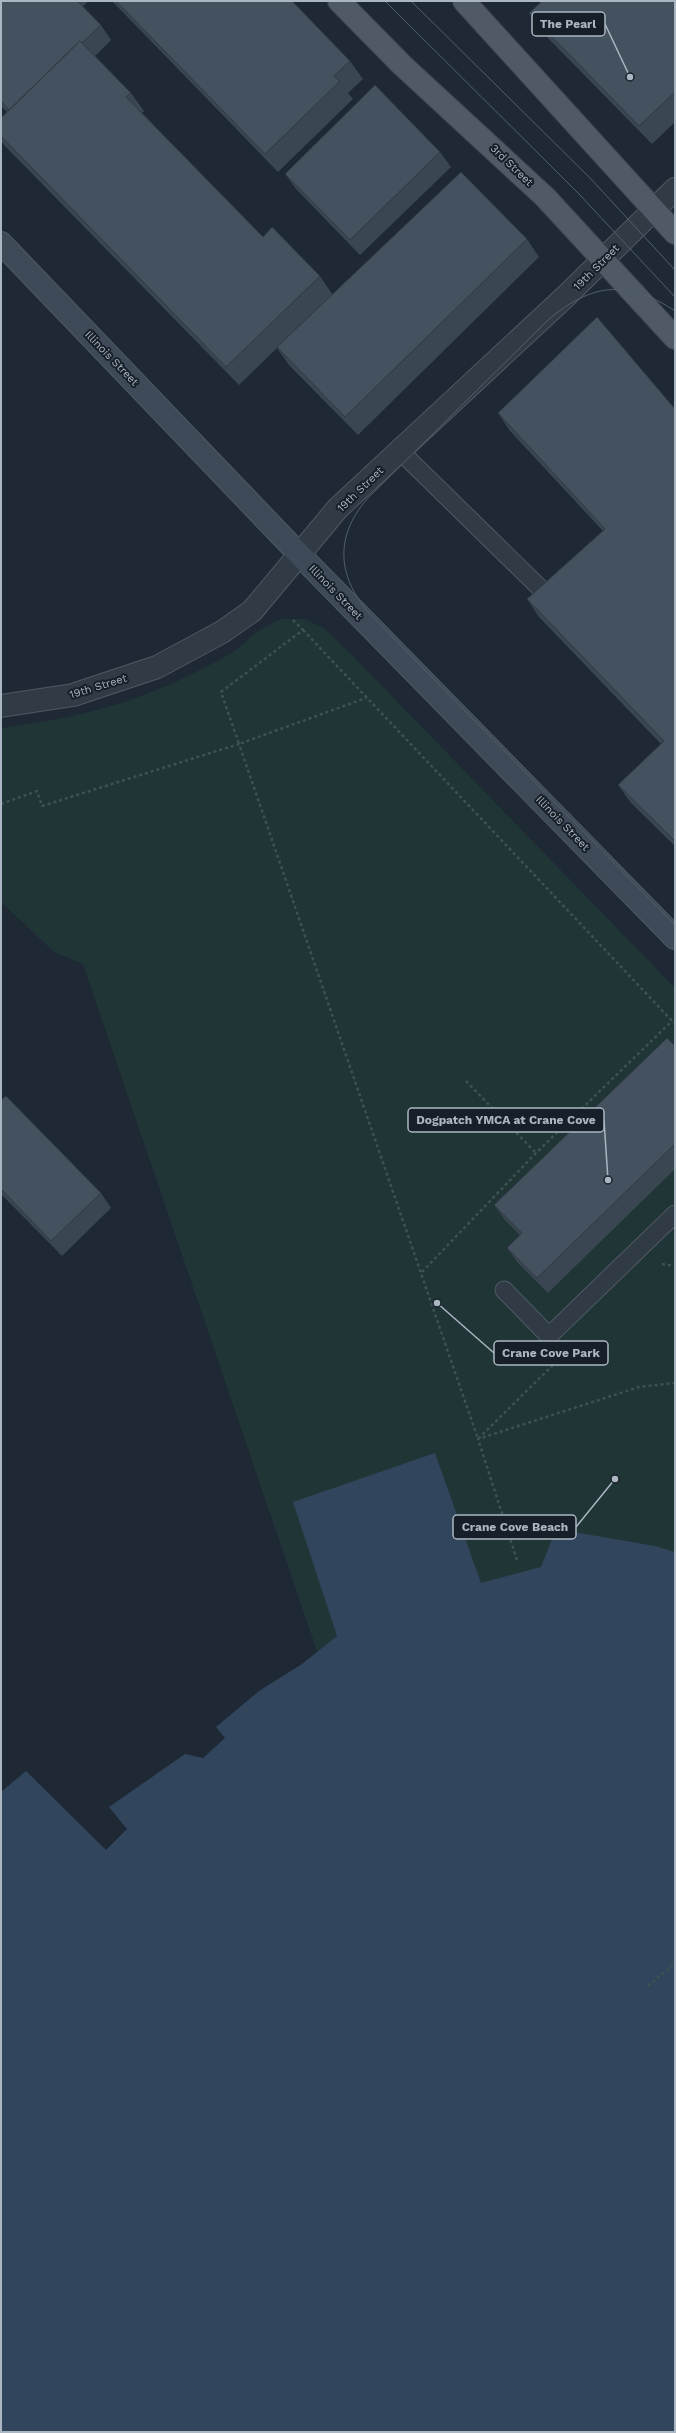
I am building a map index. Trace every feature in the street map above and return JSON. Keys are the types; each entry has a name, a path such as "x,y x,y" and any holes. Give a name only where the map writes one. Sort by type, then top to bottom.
{"main road":[{"name":"3rd Street","path":"339,1 402,65 545,197 604,259 675,338"},
{"path":"464,1 675,233"}],"street":[{"name":"19th Street","path":"1,706 73,695 157,666 222,632 252,610 338,508 604,259 675,189"},
{"name":"Illinois Street","path":"1,243 299,554 675,938"}],"lane":[{"path":"399,450 540,588"},
{"path":"504,1290 549,1336 675,1214"}],"path":[{"path":"293,620 675,1024"},
{"path":"302,630 221,692 422,1272 517,1560"},
{"path":"1,804 36,792 42,806 240,744 366,698"},
{"path":"422,1272 536,1153 672,1020"},
{"path":"466,1081 536,1153"},
{"path":"478,1439 639,1387 675,1384"},
{"path":"648,1986 675,1963"}],"green space":[{"path":"281,619 305,619 325,629 675,988 675,1752 323,1669 83,964 54,952 1,902 1,728 63,718 120,703 147,694 203,669 231,653 257,632"}],"water":[{"path":"435,1453 481,1583 541,1567 556,1529 655,1546 675,1552 675,2432 1,2432 1,1792 26,1771 106,1850 127,1829 109,1807 185,1754 203,1758 225,1738 216,1727 259,1691 302,1664 337,1636 293,1502"}],"building":[{"path":"1,1 77,1 101,25 82,43 80,41 9,110 1,101"},
{"path":"116,1 292,1 350,61 334,76 340,81 265,154"},
{"path":"542,1 675,1 675,92 639,126 529,13"},
{"path":"80,41 131,93 126,97 263,237 272,227 320,276 226,367 1,136 1,118"},
{"path":"375,85 440,152 350,240 285,174"},
{"path":"461,172 527,239 345,417 277,347"},
{"path":"597,317 675,409 675,841 618,785 664,741 527,599 605,529 498,413"},
{"path":"667,1038 675,1046 675,1144 537,1278 507,1248 522,1233 494,1205"},
{"path":"6,1096 101,1193 51,1241 1,1189 1,1100"}],"tram line":[{"path":"385,1 579,194 675,297"},
{"path":"411,1 591,179 675,270"},
{"path":"675,311 658,301 641,294 625,290 595,292 580,298 564,308 548,320 367,499 349,527 345,541 344,556 350,584 368,612 675,925"}],"place":[{"name":"The Pearl","path":"630,77"},
{"name":"Dogpatch YMCA at Crane Cove","path":"608,1180"},
{"name":"Crane Cove Park","path":"437,1303"},
{"name":"Crane Cove Beach","path":"615,1479"}]}
